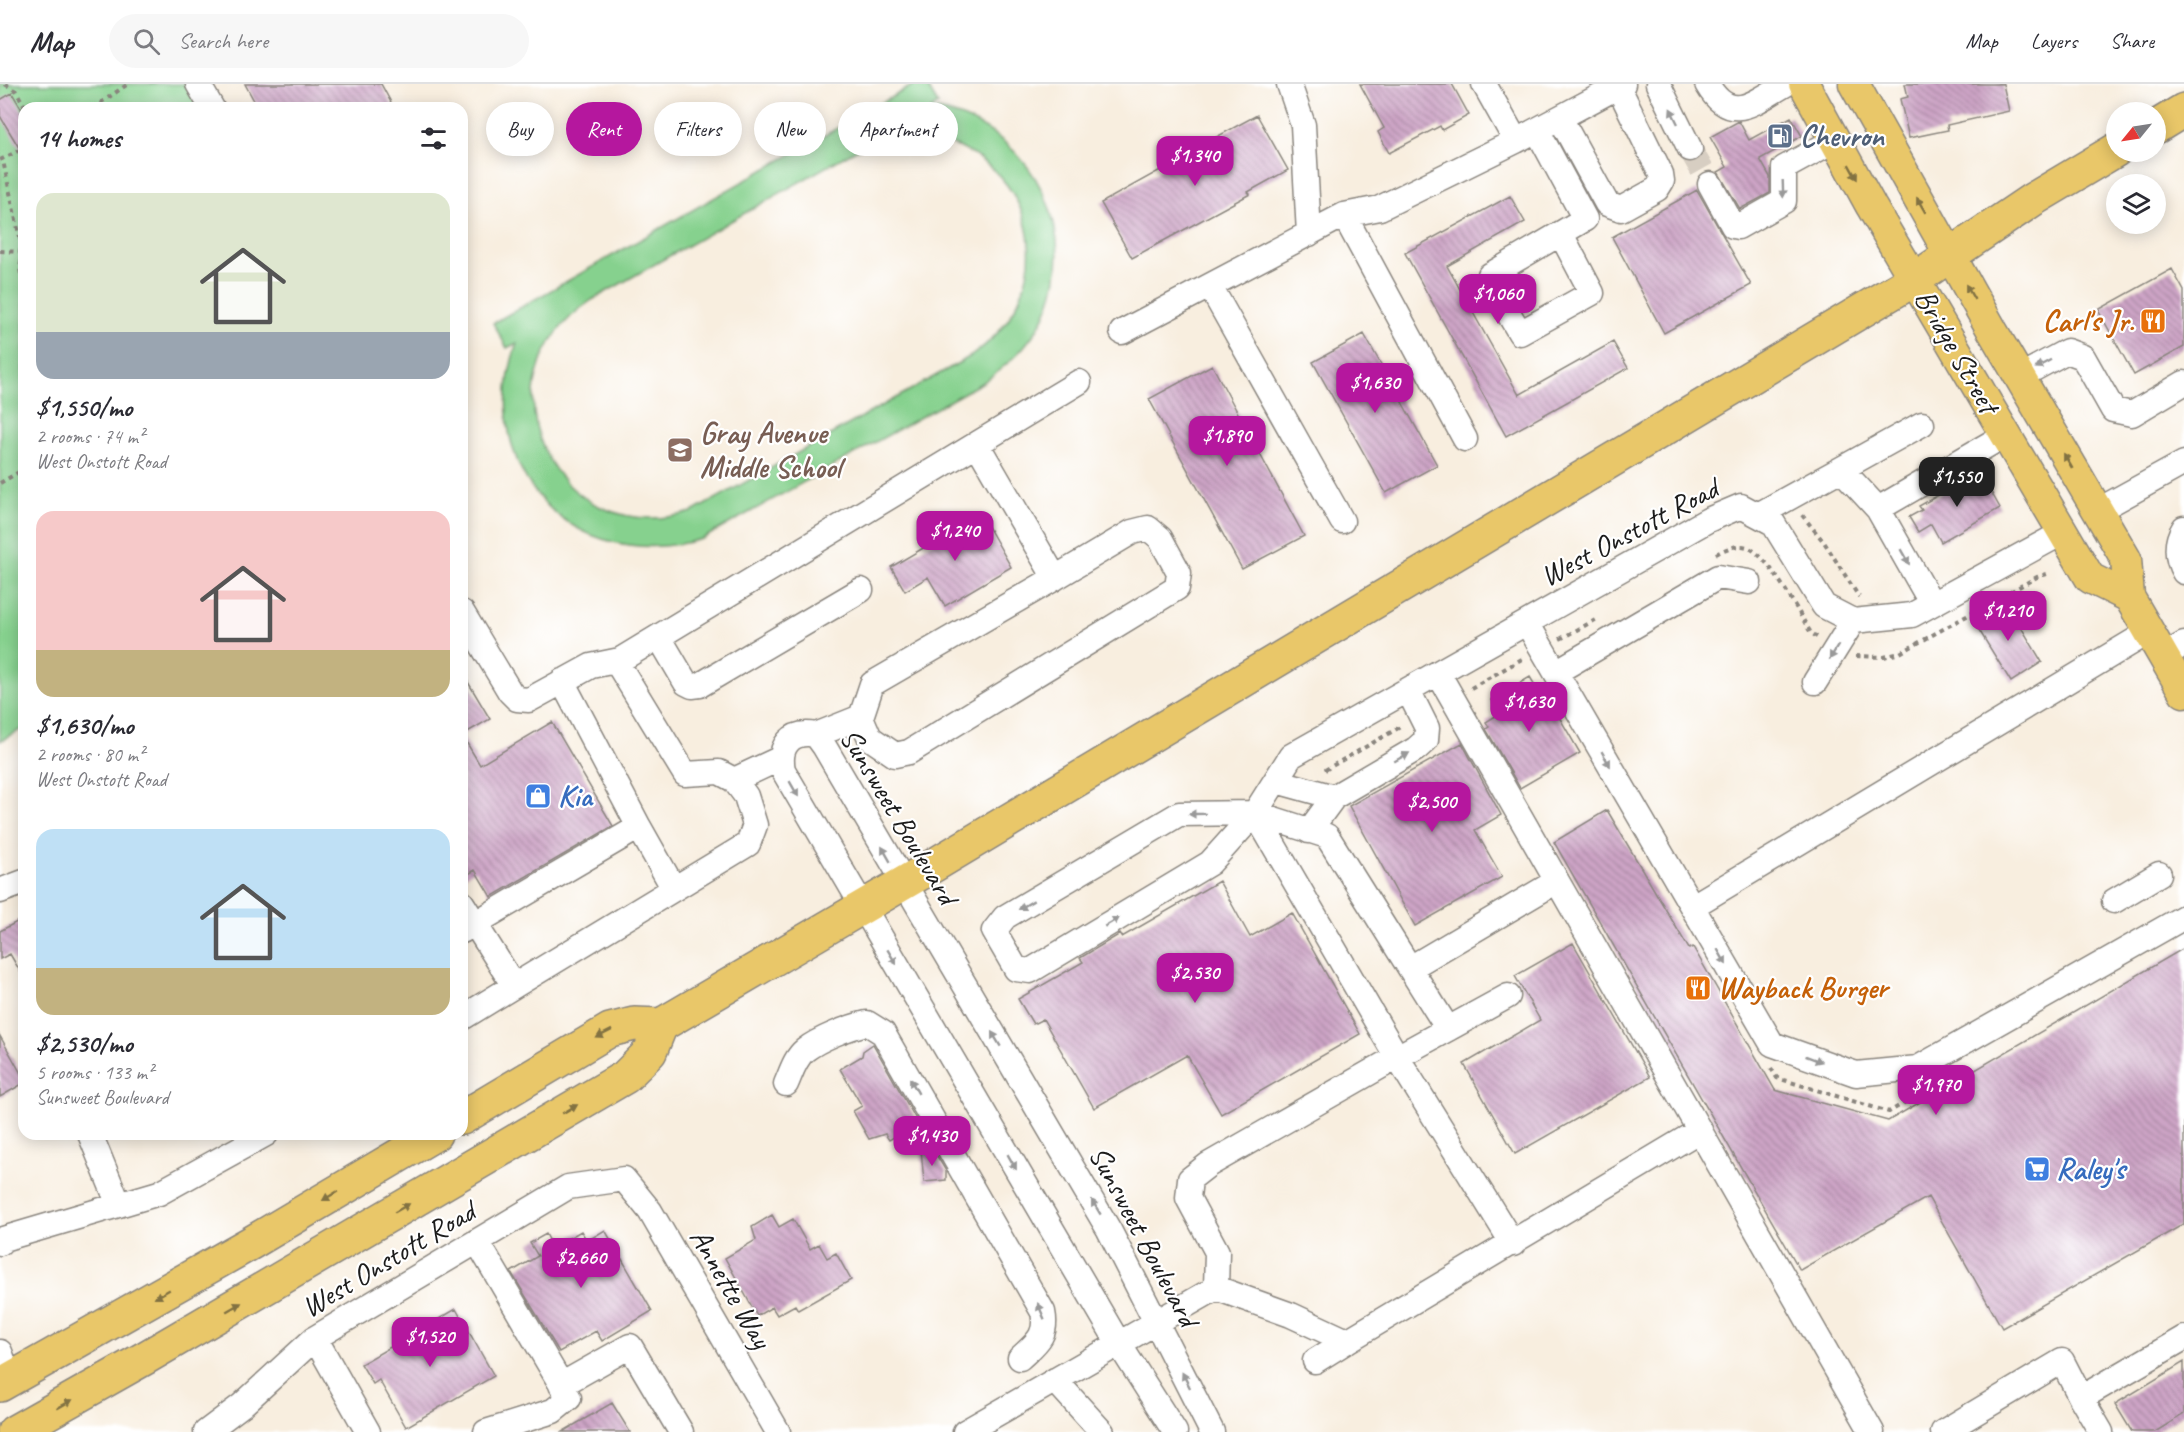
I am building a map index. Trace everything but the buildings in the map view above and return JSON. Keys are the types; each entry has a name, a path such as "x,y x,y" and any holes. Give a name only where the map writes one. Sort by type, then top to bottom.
{"highway":[{"path":"2166,121 2184,110"},
{"path":"468,1114 610,1030 634,1024 661,1025 863,907 1916,279 2032,200 2106,156"},
{"path":"25,1429 625,1077 650,1052 661,1025"},
{"path":"3,1372 251,1243 425,1140"}],"main road":[{"name":"Bridge Street","path":"1804,84 2005,435 2090,578 2128,590"},
{"name":"Bridge Street","path":"1853,89 2126,559 2128,590 2165,644 2184,692"},
{"path":"2005,435 2044,470 2075,507 2097,511"}],"street":[{"path":"198,84 208,102"},
{"path":"1289,84 1303,125 1310,234"},
{"path":"1484,84 1516,141"},
{"path":"1658,84 1690,149"},
{"path":"1707,84 1715,98 1724,106 1739,107 1786,84"},
{"path":"1122,332 1344,215 1380,208 1516,141 1619,85 1662,181 1657,189 1621,209 1607,204 1560,118"},
{"path":"1537,130 1585,219 1561,234"},
{"path":"1710,184 1725,216 1733,226 1738,227 1784,201 1784,168 1835,140"},
{"path":"1344,215 1465,439"},
{"path":"1210,286 1342,521"},
{"path":"2019,376 2067,351 2083,357 2113,410 2132,414 2184,383"},
{"path":"468,622 510,692 517,699 529,700 591,666 616,661 659,637 1079,382"},
{"path":"1758,514 1922,424"},
{"path":"1878,509 2005,435"},
{"path":"977,444 1055,578"},
{"path":"2097,511 2184,463"},
{"path":"1841,468 1878,509 1932,604"},
{"name":"West Onstott Road","path":"1255,813 1179,814 1005,917 994,931 1016,969 1030,971 1210,863 1255,813 1291,756 1708,520 1741,506 1773,523 1824,606 1859,612"},
{"path":"1148,528 1160,538 1179,573 1177,588 1165,596 909,752 895,755 880,747 870,738 861,717 872,684 1055,578 1132,532 1148,528"},
{"path":"2184,528 2178,537 2178,562 2184,572"},
{"path":"1815,682 1859,612 1912,615 2062,533"},
{"path":"1556,672 1714,567 1749,582"},
{"path":"659,637 686,683 692,686 700,685 861,590"},
{"path":"1527,622 1773,1044 1856,1074 1918,1068 2184,917"},
{"path":"1692,906 2165,644"},
{"path":"468,1014 748,844 754,825 746,796 734,780 719,772 685,774 616,661"},
{"path":"1438,673 1872,1432"},
{"path":"562,681 639,827 675,889"},
{"path":"1309,831 1334,797 1416,749 1426,740 1427,728 1408,690"},
{"path":"816,735 861,717"},
{"name":"Sunsweet Boulevard","path":"781,758 784,746 792,737 804,733 816,735 1109,1230 1212,1432"},
{"path":"734,780 781,758 783,770 863,907 1119,1344 1175,1432"},
{"path":"1276,780 1334,797"},
{"path":"1255,813 1327,836 1448,1029"},
{"path":"1255,813 1397,1057 1513,1244"},
{"path":"468,918 639,827"},
{"path":"2114,901 2159,874"},
{"path":"1410,968 1557,881"},
{"path":"0,891 18,884"},
{"path":"468,922 514,986"},
{"path":"1216,1288 1217,1252 1188,1198 1190,1179 1209,1165 1508,996"},
{"path":"786,1084 796,1062 805,1050 850,1027 867,1023 883,1033 1043,1312 1046,1326 1040,1338 1020,1358"},
{"path":"1315,1361 1700,1130"},
{"path":"92,1140 119,1205"},
{"path":"0,1243 3,1239 159,1192 255,1140"},
{"name":"West Onstott Road","path":"206,1432 242,1405 315,1338 568,1187 624,1179"},
{"name":"Annette Way","path":"624,1179 650,1211 778,1432"},
{"path":"477,1241 569,1398 553,1411 513,1428 486,1432"},
{"path":"965,1432 1216,1288 1291,1315 1347,1341"},
{"path":"315,1338 368,1432"},
{"path":"2081,1398 2184,1338"},
{"path":"561,1385 630,1346 681,1432"},
{"path":"1943,1432 2062,1361 2101,1432"},
{"path":"1055,1380 1102,1432"}],"path":[{"path":"5,84 16,91 22,102"},
{"path":"102,102 128,84"},
{"path":"18,151 1,161 18,231"},
{"path":"0,251 18,252"},
{"path":"0,483 18,472"},
{"path":"1781,502 1804,516 1824,542 1857,595 1859,612"},
{"path":"1714,567 1734,547 1747,547 1762,557 1811,633 1850,656 1869,658 1900,652 2037,577 2050,573"},
{"path":"1453,698 1605,614"},
{"path":"1302,788 1306,781 1421,716"},
{"path":"1765,1058 1777,1078 1889,1112 1930,1088"}],"green space":[{"path":"0,84 189,84 199,102 18,102 18,731 0,741"},
{"path":"915,84 926,84 937,102 883,102"},
{"path":"958,117 992,133 1016,154 1036,179 1049,208 1057,239 1057,272 1049,305 1038,328 1014,357 985,381 702,539 655,546 612,542 575,527 544,502 522,471 509,432 507,389 517,343 507,348 493,323 788,156 826,156 826,134 838,128 838,156 845,156 592,300 556,334 537,372 534,413 545,451 568,484 601,507 643,518 692,512 971,356 1003,327 1022,294 1029,259 1026,224 1012,192 988,165 958,148"}],"tunnel":[{"path":"1690,149 1710,184"}],"place":[{"name":"Chevron","path":"1780,136"},
{"name":"Carl's Jr.","path":"2153,321"},
{"name":"Gray Avenue Middle School","path":"680,450"},
{"name":"Kia","path":"538,796"},
{"name":"Wayback Burger","path":"1698,988"},
{"name":"Raley's","path":"2037,1169"}]}
